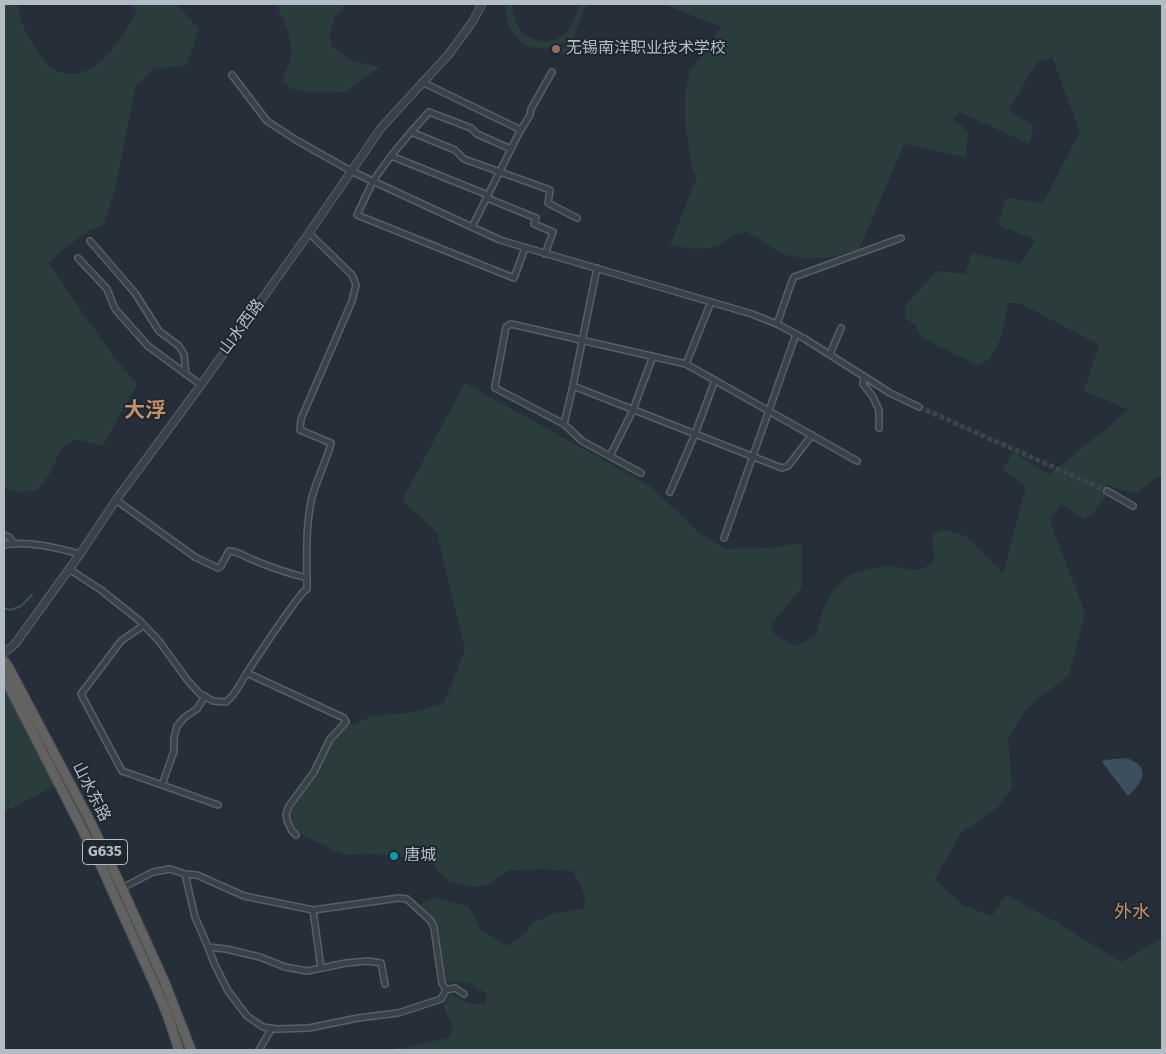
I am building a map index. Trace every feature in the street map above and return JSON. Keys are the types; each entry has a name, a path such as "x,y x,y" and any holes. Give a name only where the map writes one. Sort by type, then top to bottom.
{"highway":[{"name":"山水东路","path":"4,661 90,821 165,983 191,1050"},
{"name":"山水东路","path":"4,676 101,866 157,990 179,1050"}],"street":[{"name":"山水西路","path":"4,653 15,644 80,554 116,500 309,233 380,128 449,54 473,21 482,4"},
{"path":"472,227 511,148 530,115 531,109 552,72"},
{"path":"232,75 267,121 351,171 500,240 752,314 777,324 830,354 890,393 919,406"},
{"path":"422,82 521,130"},
{"path":"511,148 477,134 471,128 429,112 390,156 373,181 357,215 514,278 525,248"},
{"path":"411,132 455,150 464,159 550,190 548,203 577,218"},
{"path":"390,156 536,218 534,224 553,232 545,254"},
{"path":"69,569 101,590 140,620 159,641 188,681 200,694 213,701 226,702 232,698 286,615 307,589 307,536 312,498 318,476 331,443 300,430 301,419 352,301 356,285 352,275 309,233"},
{"path":"777,324 794,277 900,238"},
{"path":"90,242 135,293 159,331 179,346 184,354 186,374"},
{"path":"78,258 106,289 116,309 148,346 200,385"},
{"path":"564,424 597,268"},
{"path":"686,364 711,302"},
{"path":"641,473 582,441 564,424 494,386 506,327 511,324 686,364 857,461"},
{"path":"830,354 841,328"},
{"path":"724,538 796,334"},
{"path":"610,456 633,410 653,356"},
{"path":"864,376 863,384 879,410 879,428"},
{"path":"670,492 715,380"},
{"path":"573,386 782,468 788,466 812,435"},
{"path":"1107,491 1133,506"},
{"path":"116,500 195,557 218,568 229,552 236,551 249,559 307,578"},
{"path":"4,534 15,544"},
{"path":"4,545 54,547 80,554"},
{"path":"144,625 122,641 82,694 122,771 218,805"},
{"path":"247,673 344,718 346,722 330,739 314,772 289,806 286,814 287,821 296,835"},
{"path":"162,785 174,751 174,738 177,726 185,717 197,709 205,696"},
{"path":"122,888 153,872 170,869 185,874 197,875 244,896 313,910 399,898 407,899 431,921 434,928 442,983 446,990"},
{"path":"185,874 196,917 215,965 228,991 247,1016 263,1027 309,1028 358,1018 398,1013 441,1000 446,990"},
{"path":"313,910 322,968"},
{"path":"208,948 226,949 260,957 285,967 306,971 346,963 368,961 381,963 385,984"},
{"path":"446,990 455,988 464,994"},
{"path":"260,1050 272,1028"}],"green space":[{"path":"4,4 18,4 24,28 44,62 53,69 64,73 77,73 89,69 100,63 109,54 125,32 137,10 130,4 176,4 199,29 187,65 154,69 136,85 115,189 104,224 84,233 48,263 114,357 137,384 103,446 76,439 60,450 51,472 37,490 18,492 4,489"},
{"path":"276,4 346,4 335,17 329,35 332,47 352,61 380,67 344,92 311,93 292,89 283,80 292,54 288,31"},
{"path":"506,4 513,4 516,24 522,32 539,41 548,41 557,39 566,32 580,4 587,4 566,55 561,53 566,41 554,47 543,49 523,43 515,36 510,27 506,16"},
{"path":"663,4 1162,4 1162,477 1156,477 1136,494 1107,485 1105,497 1085,520 1061,504 1050,521 1085,613 1069,675 1026,709 1008,739 1012,787 999,806 961,833 935,879 963,905 992,916 1006,895 1049,918 1121,962 1162,938 1162,1050 391,1050 449,1038 453,1028 444,1007 450,994 471,1004 485,1004 487,994 470,983 446,981 439,932 433,919 420,904 436,898 469,907 480,929 507,946 527,932 532,923 555,913 584,909 585,896 573,871 545,869 509,870 488,885 473,887 450,882 438,871 431,860 375,854 344,855 290,829 289,802 339,730 373,716 416,712 444,703 465,650 437,533 402,500 465,383 650,486 698,532 725,549 768,548 802,543 802,587 771,625 775,635 795,646 815,636 822,613 832,592 846,577 857,572 884,566 920,570 935,559 932,535 943,529 965,536 1003,574 1026,487 1003,470 1013,452 1049,475 1129,410 1084,391 1099,345 1020,303 1008,303 1001,338 989,359 979,366 922,338 915,325 905,318 905,306 937,271 965,274 972,253 1020,264 1035,240 998,225 1006,198 1043,203 1080,131 1052,57 1038,61 1008,110 1034,126 1029,144 960,112 953,118 968,132 966,157 904,144 859,250 830,257 807,259 781,254 746,232 733,235 717,247 694,249 670,245 697,177 691,165 685,121 685,95 689,74 721,27"},
{"path":"4,688 54,786 4,812"}],"water":[{"path":"1127,758 1140,766 1142,771 1138,786 1128,796 1102,762 1104,760"}],"waterway":[{"path":"4,608 11,610 21,606 32,595"}],"tunnel":[{"path":"919,407 1107,491"}],"place":[{"name":"无锡南洋职业技术学校","path":"556,49"},
{"name":"唐城","path":"394,856"}],"district":[{"name":"大浮","path":"145,411"},
{"name":"外水","path":"1132,913"}]}
